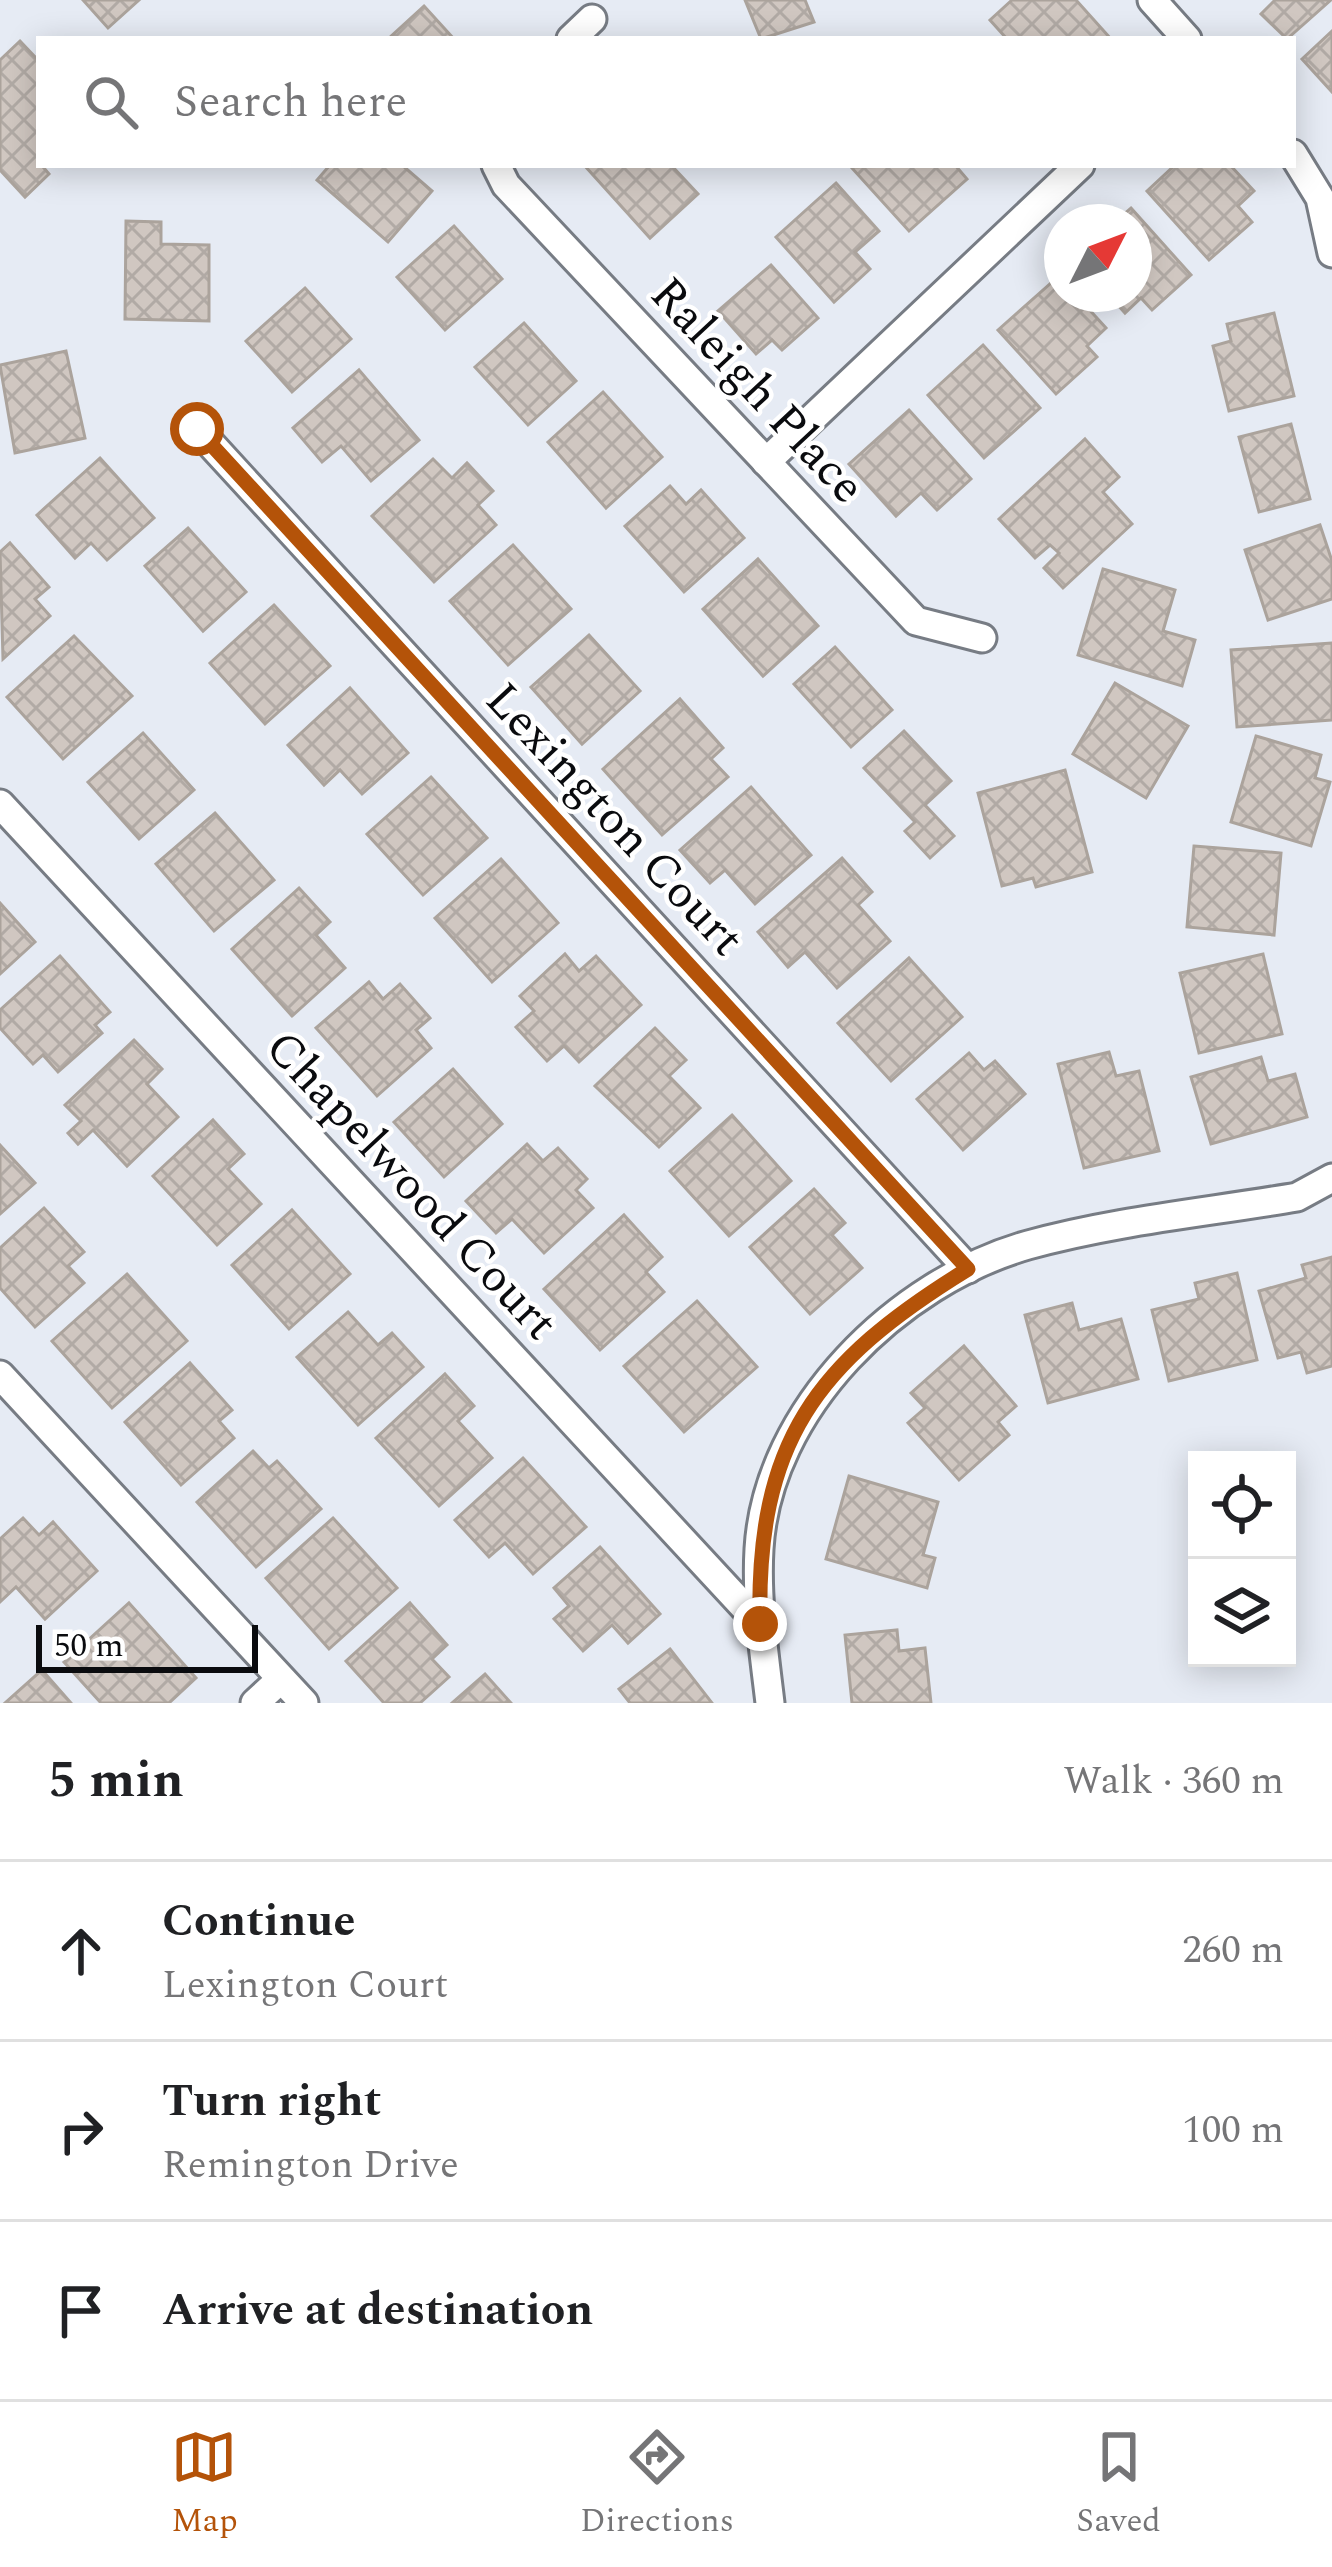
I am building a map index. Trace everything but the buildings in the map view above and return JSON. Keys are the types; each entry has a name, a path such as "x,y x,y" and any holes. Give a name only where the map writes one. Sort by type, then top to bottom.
{"street":[{"path":"1152,0 1184,36"},
{"path":"574,36 592,19"},
{"path":"1296,159 1320,198 1332,253"},
{"name":"Raleigh Place","path":"498,168 506,185 916,621 982,638"},
{"path":"766,462 1076,168"},
{"name":"Lexington Court","path":"197,429 968,1269"},
{"name":"Chapelwood Court","path":"0,804 760,1624"},
{"path":"770,1703 760,1624 759,1546 778,1464 810,1404 905,1308 968,1269 1028,1245 1297,1196 1332,1178"},
{"path":"0,1375 304,1703"},
{"path":"255,1703 281,1678"}],"route":[{"path":"197,429 968,1269 905,1308 856,1351 810,1404 778,1464 759,1546 760,1624"}]}
